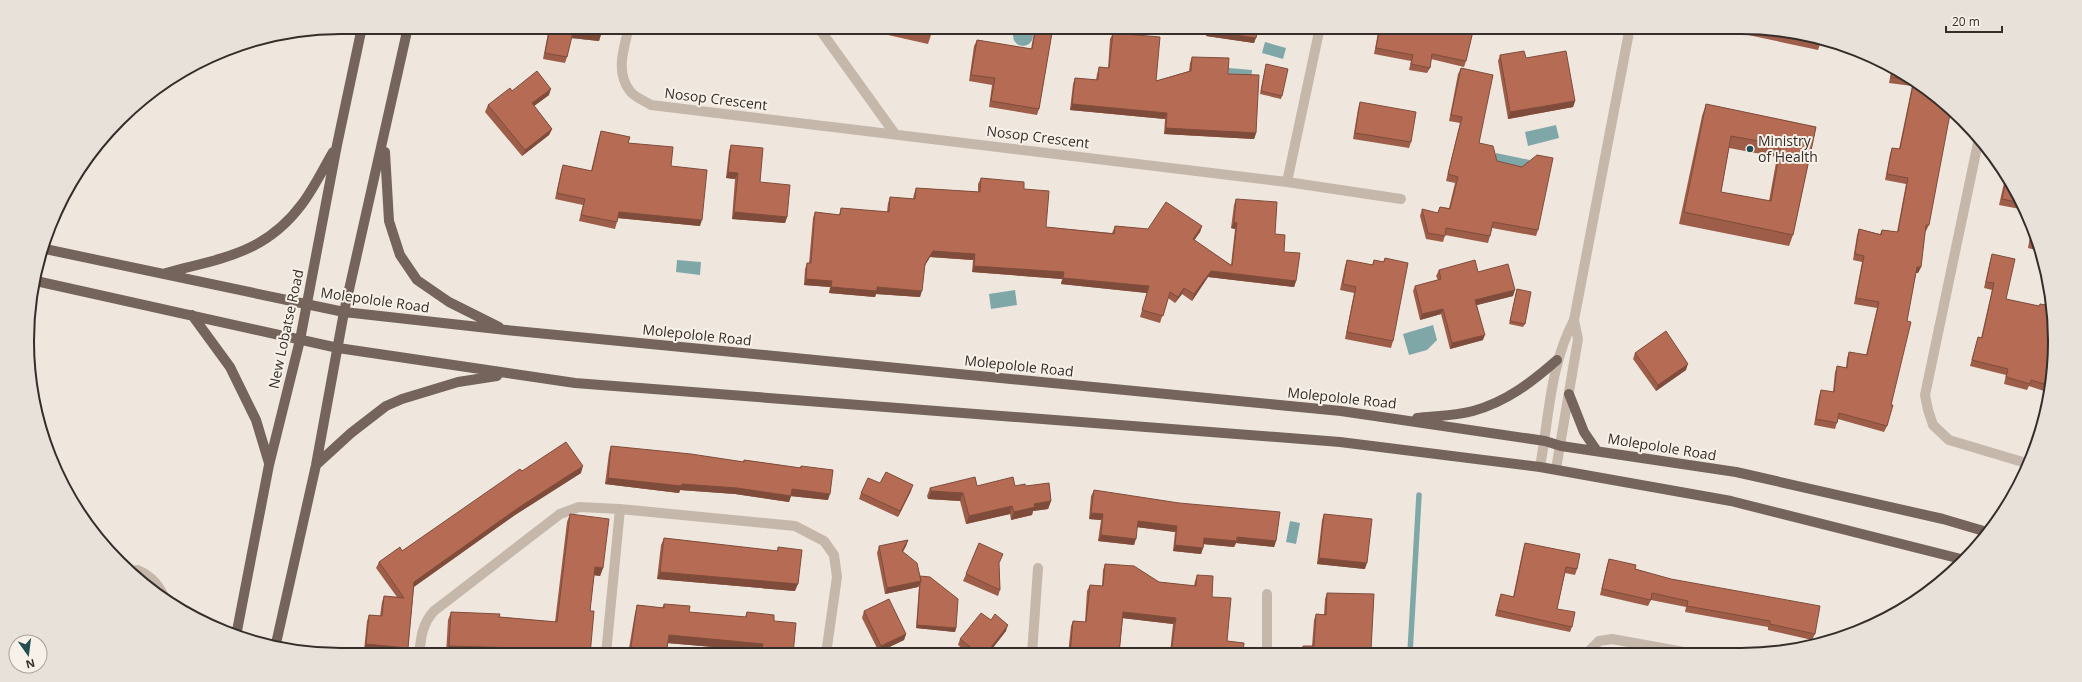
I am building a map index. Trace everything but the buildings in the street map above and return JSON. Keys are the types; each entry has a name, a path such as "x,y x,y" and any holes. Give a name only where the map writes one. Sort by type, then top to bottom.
{"main road":[{"name":"New Lobatse Road","path":"237,630 269,465 300,340 337,145 361,34"},
{"path":"277,641 316,465 344,312 384,140 407,34"},
{"path":"384,140 389,221 400,255 418,280 449,302 506,330"},
{"path":"164,274 207,263 260,244 286,224 302,204 337,145"},
{"name":"Molepolole Road","path":"48,250 344,312 506,330 1325,410 1403,419 1544,441 1561,446 1736,472 1942,519 1983,531"},
{"path":"40,282 338,348 505,374 575,383 1340,442 1540,466 1732,501 1958,558"},
{"path":"192,315 230,367 256,420 269,465"},
{"path":"1403,419 1472,411 1505,400 1532,382 1557,360"},
{"path":"316,465 356,428 386,406 402,399 458,382 505,374"},
{"path":"1569,394 1584,432 1597,451"}],"street":[{"name":"Nosop Crescent","path":"627,34 621,59 622,76 630,92 651,105 1287,182 1401,199"},
{"path":"823,34 895,134"},
{"path":"1287,182 1319,34"},
{"path":"1540,466 1557,360 1564,338 1574,320 1629,34"},
{"path":"1977,145 1925,395 1928,410 1934,425 1948,440 2023,462"},
{"path":"1556,469 1578,339 1574,320"},
{"path":"420,648 422,630 426,620 434,611 560,514 579,507 620,509 795,526 824,541 834,555 837,577 827,648"},
{"path":"607,648 620,509"},
{"path":"1032,648 1038,568"},
{"path":"137,570 149,574 160,589"},
{"path":"1267,648 1268,594"},
{"path":"1592,648 1598,641 1612,639 1662,648"}],"water":[{"path":"1014,34 1032,34 1030,43 1023,46 1016,43 1013,36"},
{"path":"1265,42 1286,48 1283,59 1262,53"},
{"path":"1229,68 1252,70 1251,81 1228,79"},
{"path":"1556,125 1559,138 1528,146 1525,132"},
{"path":"1496,153 1530,160 1523,170 1494,165"},
{"path":"677,260 701,262 700,275 676,272"},
{"path":"1015,290 1017,305 991,309 989,294"},
{"path":"1433,325 1437,340 1427,350 1409,355 1403,334"},
{"path":"1290,521 1300,523 1296,544 1286,542"}],"waterway":[{"path":"1410,648 1419,495"}],"place":[{"name":"Ministry of Health","path":"1750,149"}]}
